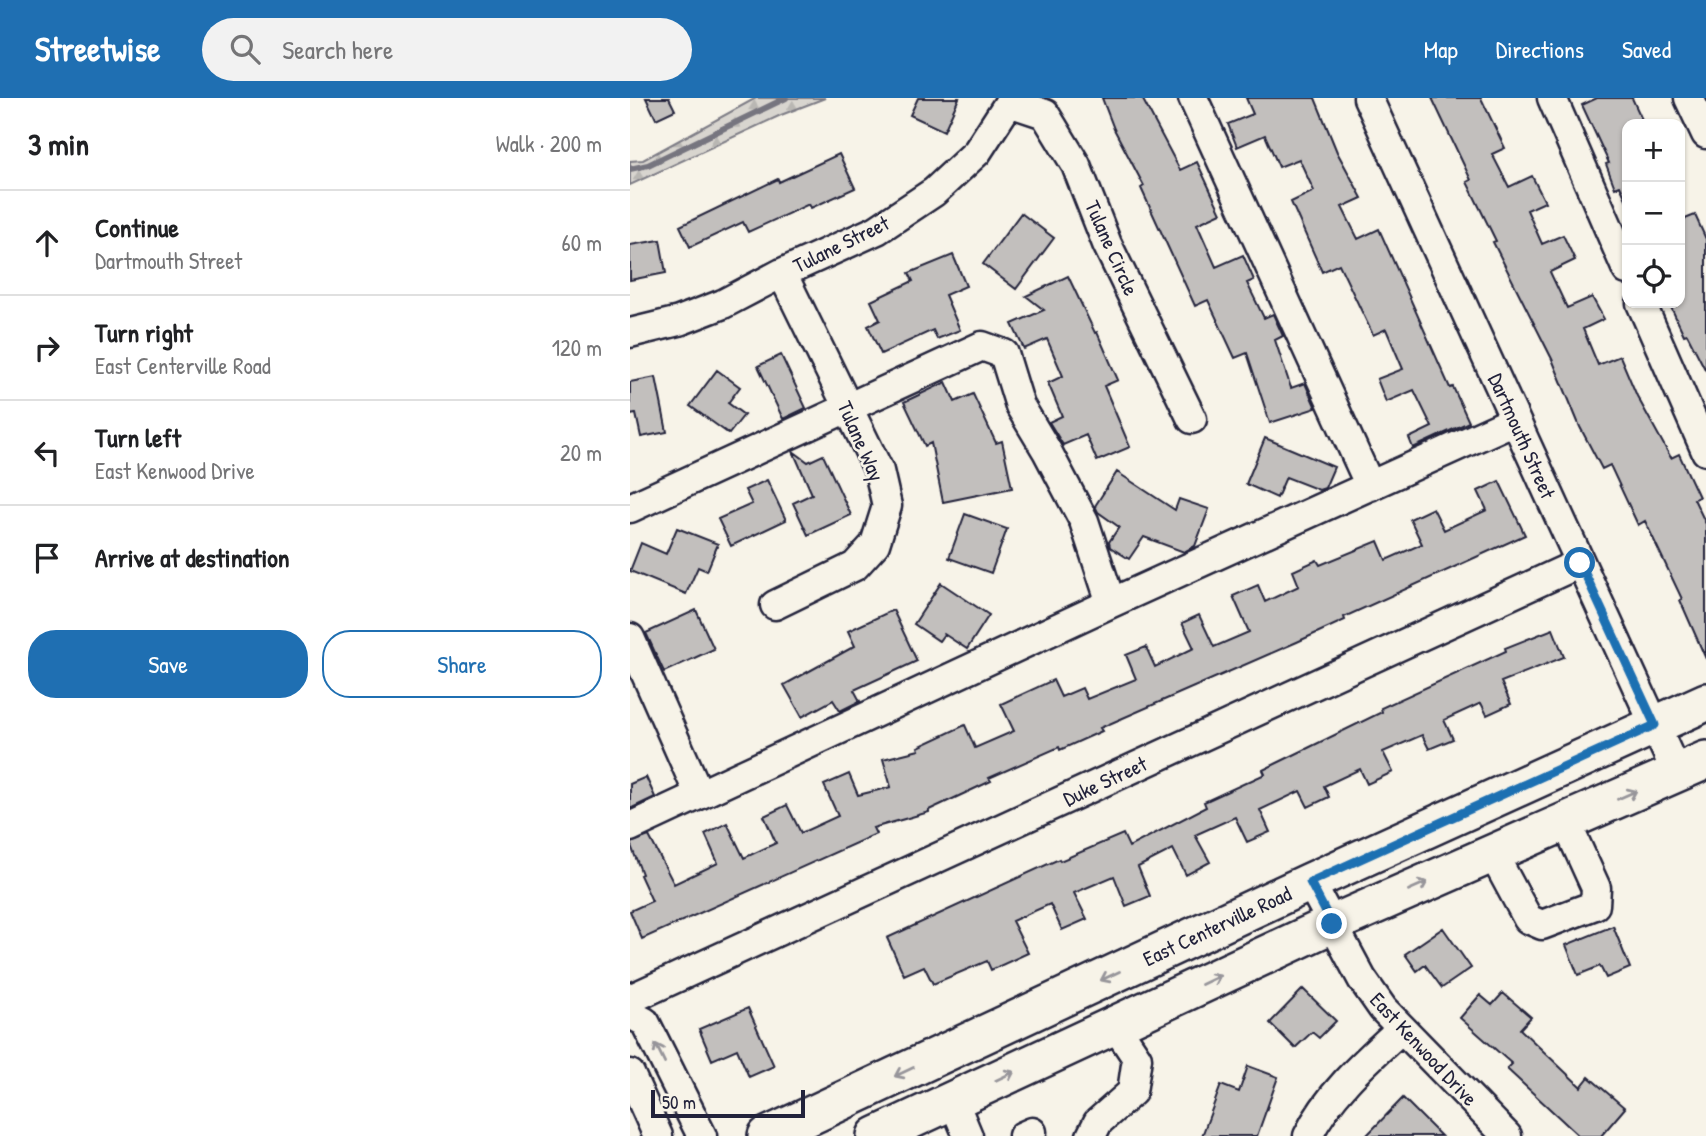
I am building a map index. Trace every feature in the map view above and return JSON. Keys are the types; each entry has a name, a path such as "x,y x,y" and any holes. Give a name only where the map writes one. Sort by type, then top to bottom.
{"main road":[{"name":"East Centerville Road","path":"767,1136 1310,882 1706,702"},
{"path":"876,1136 1332,924 1692,767"}],"street":[{"path":"1193,98 1370,486"},
{"name":"Dartmouth Street","path":"1368,98 1655,725 1692,767"},
{"path":"1552,98 1622,259"},
{"path":"1689,98 1706,134"},
{"name":"Tulane Street","path":"630,333 679,321 723,304 877,230 934,192 977,152 1011,100"},
{"name":"Tulane Circle","path":"1011,100 1045,114 1076,165 1107,244 1192,419"},
{"name":"Tulane Way","path":"775,605 855,566 874,544 887,506 879,471 782,274"},
{"path":"1644,308 1706,451"},
{"path":"630,508 982,346 1004,354 1020,406 1084,521 1111,603"},
{"path":"630,827 1111,603 1515,420"},
{"name":"Duke Street","path":"630,999 1580,563"},
{"path":"630,638 699,794"},
{"path":"1493,854 1528,919 1542,925 1595,905 1596,888 1566,822"},
{"name":"East Kenwood Drive","path":"1310,882 1362,979 1383,1009 1507,1136"},
{"path":"630,1014 645,1023 702,1136"},
{"path":"1091,1136 1098,1122 1132,1092 1137,1058 1115,1025"},
{"path":"1308,1136 1313,1125 1345,1084 1401,1029"},
{"path":"630,1074 658,1136"},
{"path":"953,1100 968,1136"}],"green space":[{"path":"756,98 825,98 781,115 630,185 630,161 643,160"}],"building":[{"path":"646,98 669,98 675,110 656,119"},
{"path":"918,98 959,98 944,131 910,115"},
{"path":"1102,98 1142,98 1180,170 1197,162 1221,213 1197,224 1216,267 1243,255 1254,280 1247,283 1264,318 1273,314 1283,336 1275,340 1291,388 1305,383 1316,408 1270,423 1247,353 1235,358 1208,300 1195,306 1141,188 1144,186 1114,129"},
{"path":"1246,98 1315,98 1337,152 1362,198 1342,207 1358,239 1379,229 1450,388 1453,387 1469,422 1413,448 1409,438 1432,427 1414,390 1386,402 1377,379 1403,369 1386,329 1373,335 1339,264 1322,272 1291,202 1314,191 1299,159 1279,167 1265,135 1237,147 1228,124 1253,114"},
{"path":"1432,98 1481,98 1505,148 1492,154 1509,187 1532,176 1545,202 1527,210 1542,244 1563,235 1575,260 1550,272 1567,308 1592,297 1604,319 1583,329 1598,365 1620,356 1637,396 1671,458 1679,454 1699,497 1694,499 1706,524 1706,659 1680,600 1682,599 1645,521 1638,525 1610,465 1602,469 1580,427 1552,359 1493,242 1496,241 1467,182 1471,180"},
{"path":"1597,98 1632,98 1642,119 1622,119 1622,190 1620,186 1615,188 1606,164 1609,163 1582,105"},
{"path":"839,154 855,188 811,208 809,204 748,232 743,222 690,247 680,226 778,179 779,182"},
{"path":"1021,213 1054,238 1016,289 983,264"},
{"path":"1695,215 1706,239 1706,371 1671,308 1685,308 1685,219"},
{"path":"660,240 666,273 630,280 630,245"},
{"path":"953,255 966,286 945,295 960,330 937,339 933,330 881,354 868,326 880,320 871,301 913,281 909,273"},
{"path":"1068,276 1118,380 1104,386 1130,447 1097,461 1086,435 1063,445 1049,422 1062,416 1048,383 1063,376 1047,339 1024,349 1012,324 1044,310 1026,296"},
{"path":"781,355 806,408 783,419 758,366"},
{"path":"717,370 740,387 728,403 744,415 729,434 690,406"},
{"path":"656,377 667,432 641,437 636,414 630,415 630,382"},
{"path":"946,382 955,402 973,394 996,443 1002,441 1012,488 943,502 931,443 925,446 904,402"},
{"path":"1265,438 1334,467 1325,488 1319,490 1286,477 1277,498 1246,484"},
{"path":"793,451 808,462 823,455 851,515 808,535 793,503 812,494"},
{"path":"1117,472 1175,510 1179,499 1209,509 1195,546 1184,552 1144,537 1129,559 1110,547 1109,542 1119,527 1098,512 1095,506"},
{"path":"767,480 786,520 731,546 718,519 752,504 745,490"},
{"path":"1499,481 1525,535 1344,617 1345,620 1297,642 1100,728 1102,731 989,778 991,781 929,812 873,828 876,834 642,939 630,911 652,901 630,843 649,836 674,884 718,863 705,834 727,823 744,858 776,843 764,816 787,805 801,833 838,816 824,785 849,774 858,795 891,787 883,759 919,750 918,747 965,725 975,748 1014,731 1001,704 1053,680 1061,697 1082,688 1087,699 1136,679 1126,655 1146,647 1155,667 1194,648 1182,623 1199,615 1214,647 1249,632 1233,596 1258,585 1265,602 1299,586 1293,571 1317,560 1320,565 1378,541 1386,560 1422,544 1410,519 1433,508 1444,530 1487,510 1478,491"},
{"path":"965,514 1007,529 991,573 949,558"},
{"path":"677,528 718,544 707,571 698,567 686,594 630,571 641,543 666,554"},
{"path":"941,583 989,615 967,649 944,634 939,641 914,624"},
{"path":"696,610 714,649 664,672 646,633"},
{"path":"893,610 917,661 854,690 860,701 840,711 833,700 802,717 784,685 855,646 848,631"},
{"path":"1553,629 1564,657 1501,682 1511,704 1487,715 1481,703 1444,720 1453,739 1429,749 1422,735 1383,752 1393,772 1367,784 1360,769 1324,786 1329,797 1308,807 1300,791 1260,810 1270,832 1247,842 1235,817 1195,835 1210,862 1186,875 1173,849 1138,867 1150,896 1126,906 1114,876 1074,893 1087,919 1062,930 1050,904 1012,921 1028,953 991,970 987,961 933,984 924,966 904,975 887,938 1059,859 1060,861 1123,834 1129,847 1206,807 1204,802 1265,774 1263,770 1382,712 1381,708 1506,651 1505,648"},
{"path":"646,777 655,797 630,809 630,784"},
{"path":"1613,926 1630,968 1606,978 1600,966 1578,975 1566,945"},
{"path":"1443,928 1471,968 1442,988 1425,965 1417,971 1405,954"},
{"path":"1303,989 1336,1021 1319,1038 1312,1032 1295,1048 1270,1023"},
{"path":"1503,993 1531,1017 1520,1029 1581,1087 1589,1077 1625,1108 1601,1136 1579,1136 1507,1069 1512,1064 1460,1018 1480,995 1492,1005"},
{"path":"748,1008 774,1066 749,1077 737,1049 712,1060 699,1029"},
{"path":"1248,1066 1278,1077 1257,1136 1202,1136 1221,1085 1239,1092"},
{"path":"1403,1098 1441,1136 1366,1136"}],"waterway":[{"path":"630,169 648,165 786,98"}],"route":[{"path":"1332,924 1310,882 1655,725 1580,563"}]}
